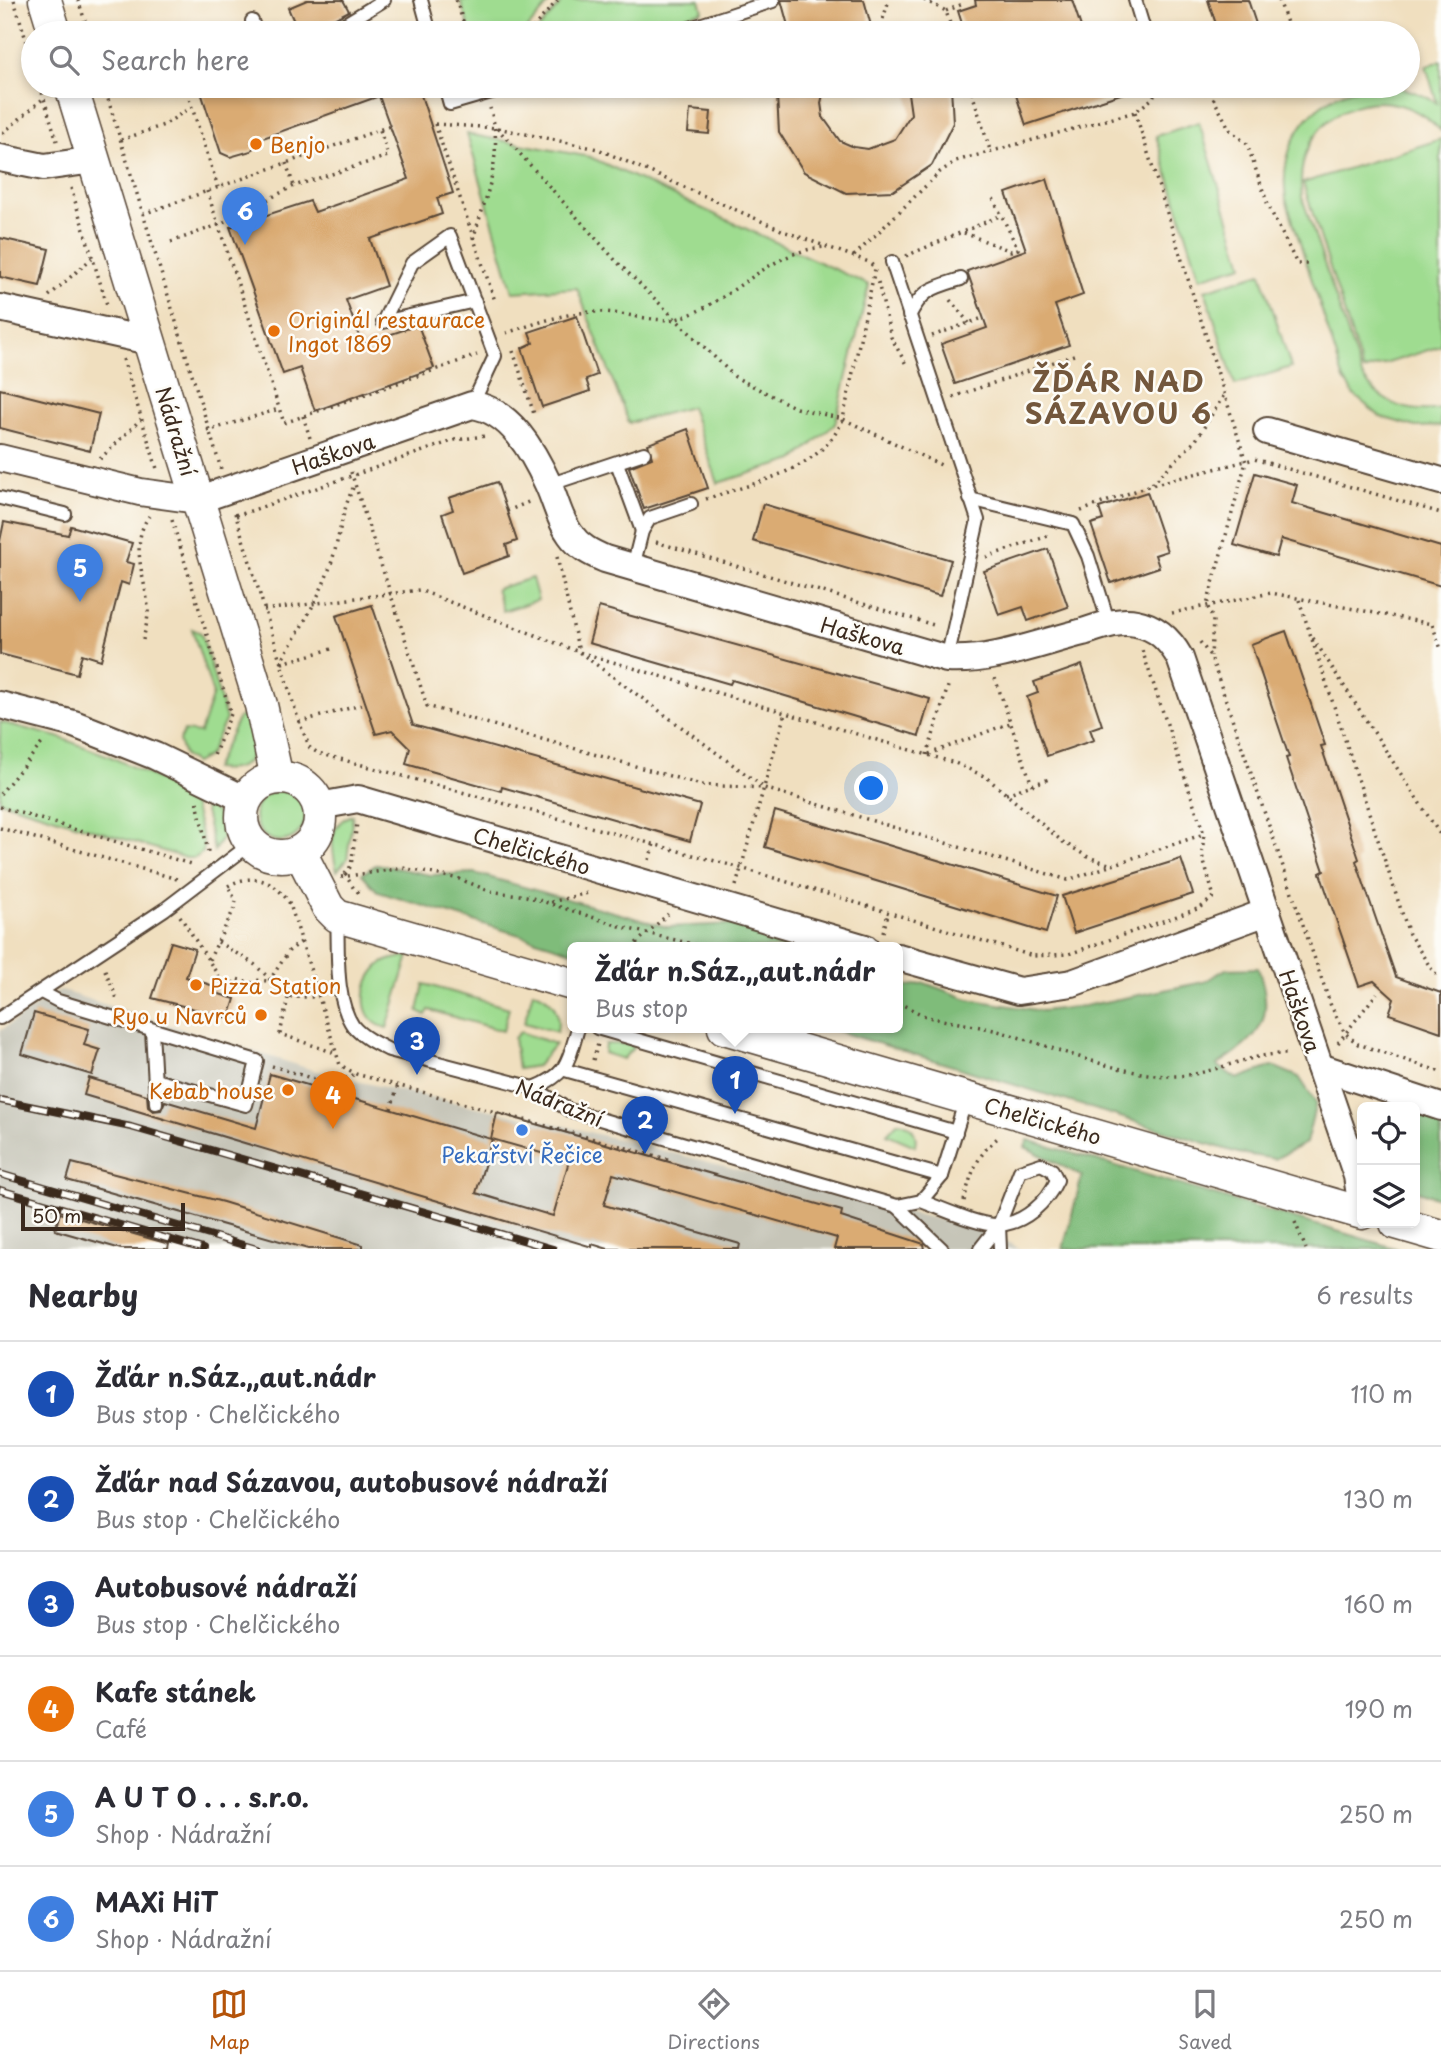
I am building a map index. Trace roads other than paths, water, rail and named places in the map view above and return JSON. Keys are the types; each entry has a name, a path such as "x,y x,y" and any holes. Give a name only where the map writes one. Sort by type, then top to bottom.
{"street":[{"path":"45,0 51,21"},
{"name":"Nádražní","path":"60,98 79,162 149,341 261,705 277,778"},
{"path":"0,158 44,167 79,162"},
{"path":"0,308 149,341"},
{"name":"Haškova","path":"198,500 472,405 489,407 501,416 527,445 544,491 560,518 584,549 633,567 949,668 1109,624 1133,622 1152,628 1172,643 1180,658 1357,1176"},
{"path":"1267,431 1441,481"},
{"path":"0,458 166,499 198,500"},
{"path":"0,705 74,724 155,756 246,800"},
{"path":"277,778 303,785 319,806 317,832 300,852 278,856 264,852 251,843 242,822 246,800 259,785 277,778"},
{"name":"Chelčického","path":"319,806 358,799 846,942"},
{"name":"Nádražní","path":"300,852 328,907 337,916"},
{"path":"903,958 996,986 1019,991 1043,989 1072,983 1267,912"},
{"path":"337,916 567,983"},
{"name":"Chelčického","path":"741,1033 1357,1209"},
{"name":"Haškova","path":"1318,1061 1441,1107"},
{"path":"1413,1228 1441,1236"}],"lane":[{"path":"350,21 384,0"},
{"path":"421,0 427,21"},
{"path":"1135,0 1141,21"},
{"path":"712,21 773,1"},
{"path":"448,98 450,104 472,98"},
{"path":"472,405 495,356 475,301 450,236 412,263 383,322 475,301"},
{"path":"892,262 978,520 967,563 949,668"},
{"path":"909,316 919,297 938,286 961,279"},
{"path":"544,491 644,453"},
{"path":"617,463 641,534"},
{"path":"0,498 65,514"},
{"path":"971,499 1073,524 1088,556 1109,624"},
{"path":"633,567 641,534 650,518 691,504"},
{"path":"0,1018 172,903 251,843"},
{"name":"Nádražní","path":"337,916 345,1008 354,1027 371,1041 389,1050 534,1088 569,1110 897,1206 921,1201"},
{"path":"41,992 152,1030 257,1061 247,1105 155,1080"},
{"path":"152,1030 156,1103"},
{"path":"534,1088 551,1081 565,1070 576,1033"},
{"path":"614,1033 956,1132"},
{"path":"565,1070 942,1176"},
{"path":"966,1098 942,1176 921,1201 999,1225 1035,1210 1050,1196 1057,1180 1052,1170 1041,1164 1020,1171 999,1225 980,1249"},
{"path":"897,1206 942,1249"},
{"path":"999,1225 1000,1249"}],"railway":[{"path":"0,1100 131,1127 553,1249"},
{"path":"0,1174 257,1249"},
{"path":"0,1190 203,1249"}],"place":[{"name":"Benjo","path":"256,144"},
{"name":"MAXi HiT","path":"245,245"},
{"name":"Originál restaurace Ingot 1869","path":"274,331"},
{"name":"A U T O . . . s.r.o.","path":"80,602"},
{"name":"Pizza Station","path":"196,985"},
{"name":"Ryo u Navrců","path":"261,1015"},
{"name":"Autobusové nádraží","path":"417,1075"},
{"name":"Kebab house","path":"288,1090"},
{"name":"Žďár n.Sáz.,,aut.nádr","path":"735,1114"},
{"name":"Kafe stánek","path":"333,1129"},
{"name":"Pekařství Řečice","path":"522,1130"},
{"name":"Žďár nad Sázavou, autobusové nádraží","path":"645,1154"}],"district":[{"name":"ŽĎÁR NAD SÁZAVOU 6","path":"1119,396"}]}
